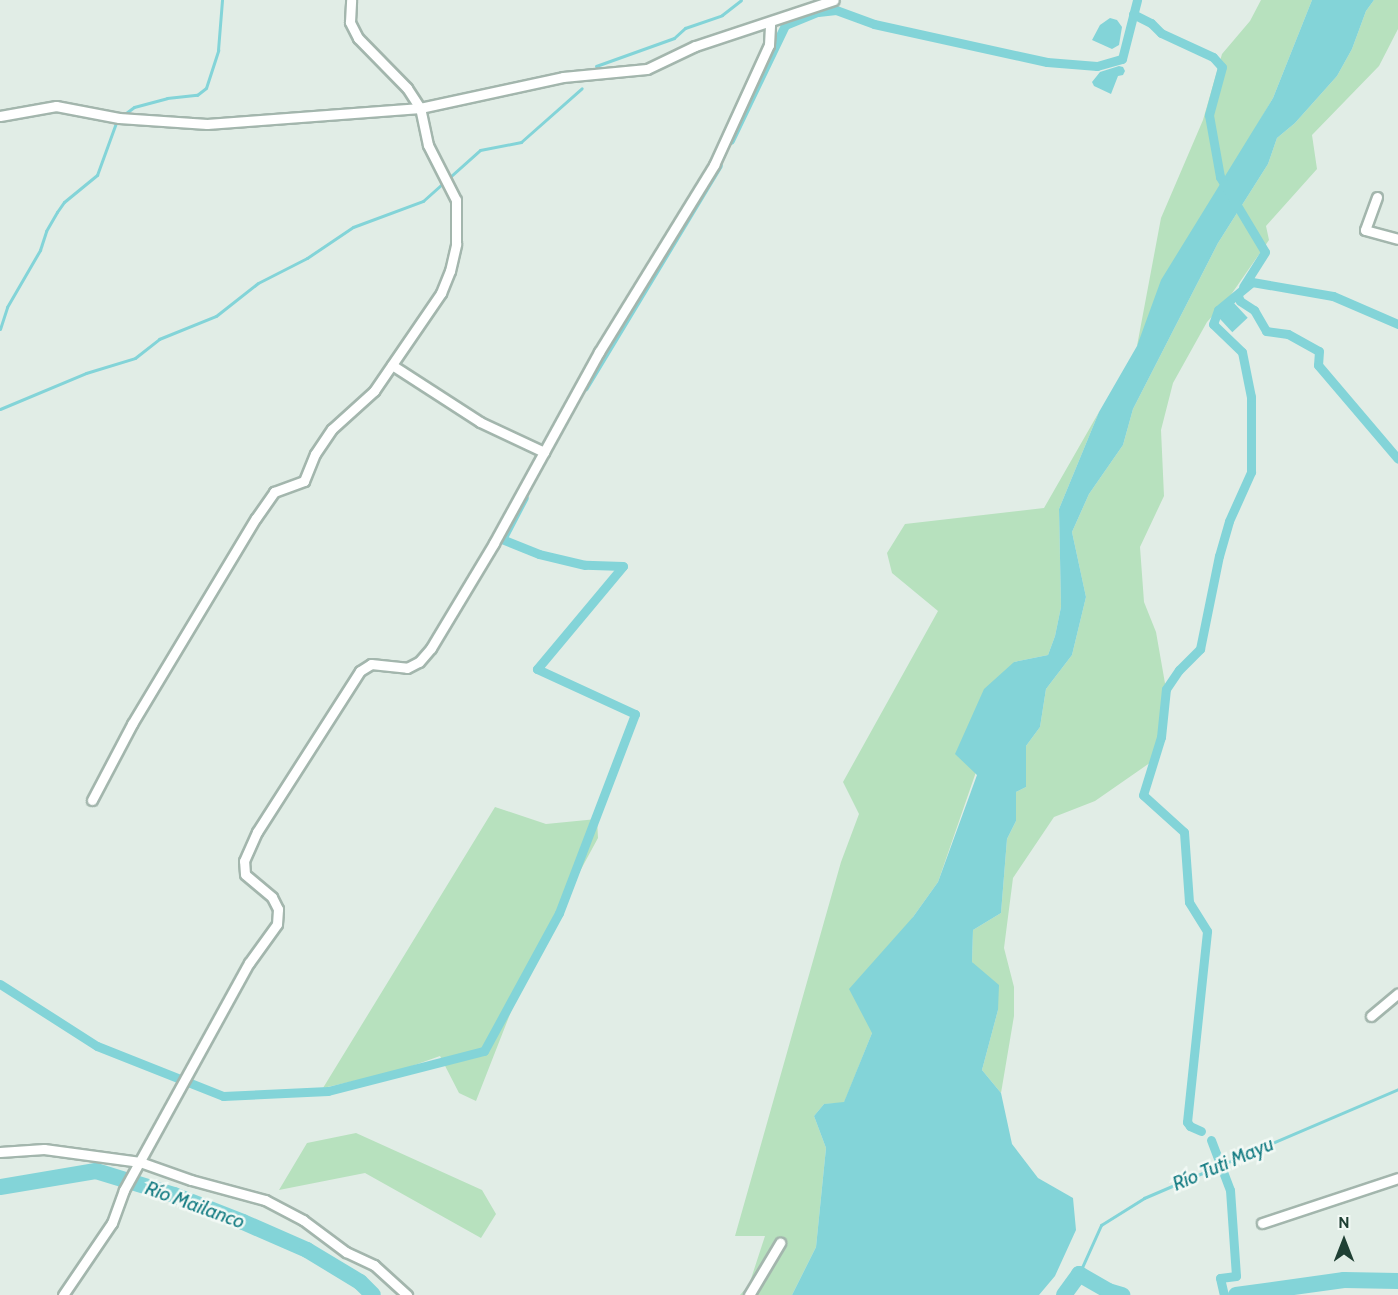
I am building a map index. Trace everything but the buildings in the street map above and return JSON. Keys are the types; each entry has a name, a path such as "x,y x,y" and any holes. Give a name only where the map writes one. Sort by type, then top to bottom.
{"street":[{"path":"92,800 132,724 256,518 274,492 304,481 315,454 332,429 374,391 441,293 456,244 456,200 428,146 420,108 407,88 358,38 350,22 351,0"},
{"path":"0,116 56,106 119,118 207,124 420,108 563,77 647,69 695,46 770,24 834,0"},
{"path":"63,1295 112,1223 124,1190 249,963 277,924 278,909 272,897 245,874 244,861 257,832 360,671 371,664 407,668 419,662 431,648 600,352 714,165 769,45 770,24"},
{"path":"1377,197 1365,230 1398,239"},
{"path":"392,365 480,422 544,452"},
{"path":"1371,1016 1398,993"},
{"path":"0,1152 44,1149 140,1162 191,1180 265,1200 303,1220 346,1252 374,1265 407,1295"},
{"path":"1262,1223 1398,1178"},
{"path":"749,1295 780,1243"}],"green space":[{"path":"1261,0 1312,0 1273,98 1229,173 1137,346 1161,218 1203,120 1222,54 1250,21"},
{"path":"1374,0 1398,0 1398,29 1379,66 1312,135 1317,169 1266,226 1269,240 1228,299 1207,322 1173,383 1161,430 1164,496 1140,547 1144,602 1156,632 1166,689 1161,737 1154,760 1095,801 1054,817 1013,878 1004,948 1014,987 1014,1016 1001,1093 982,1070 998,1010 972,962 973,930 1001,913 1007,839 1016,821 1016,792 1026,787 1026,746 1040,727 1046,689 1072,655 1086,597 1072,532 1089,494 1123,445 1133,409 1218,243 1268,164 1277,138 1295,123 1337,76 1352,49 1366,11"},
{"path":"1099,412 1059,509 1061,607 1048,655 1014,662 938,882 913,917 872,1033 844,1103 824,1104 814,1116 826,1148 816,1247 792,1295 740,1295 749,1285 765,1236 735,1236 841,862 859,814 843,782 938,611 892,573 887,553 905,524 1044,508"},
{"path":"495,807 546,824 597,819 598,838 530,963 476,1101 459,1093 440,1056 398,1071 323,1088"},
{"path":"356,1133 482,1190 496,1214 481,1238 365,1173 279,1190 307,1143"}],"water":[{"path":"1312,0 1374,0 1366,11 1352,49 1337,76 1295,123 1277,138 1268,164 1218,243 1133,409 1123,445 1089,494 1072,532 1086,597 1072,655 1046,689 1040,727 1026,746 1026,787 1016,792 1016,821 1007,839 1001,913 973,930 972,962 999,985 998,1010 982,1070 1001,1093 1012,1144 1038,1178 1073,1198 1076,1230 1055,1276 1039,1295 792,1295 816,1247 826,1148 814,1116 824,1104 844,1102 872,1033 849,989 913,917 938,882 977,775 955,754 984,689 1014,662 1048,655 1061,607 1059,509 1099,412 1137,346 1161,280 1273,98"},
{"path":"1110,18 1117,20 1122,27 1119,45 1112,49 1092,40 1100,25"},
{"path":"1119,66 1125,71 1123,75 1118,76 1111,94 1094,86 1092,82 1100,72"},
{"path":"1232,301 1248,318 1232,332 1217,315"}],"waterway":[{"path":"122,116 134,107 167,98 197,95 206,88 218,50 222,0"},
{"path":"596,66 674,38 685,28 722,15 741,0"},
{"path":"730,140 785,25 818,12 836,10 874,24 1047,62 1097,66 1122,59 1137,0"},
{"path":"1133,14 1151,23 1161,33 1213,57 1222,67 1209,115 1220,177 1265,252 1243,287"},
{"path":"0,409 86,373 135,358 159,339 216,316 258,283 307,258 353,227 423,201 480,150 521,142 582,88"},
{"path":"0,329 7,307 40,250 46,231 57,212 64,202 97,175 117,120"},
{"path":"584,387 718,165"},
{"path":"1201,1131 1187,1122 1207,931 1189,902 1184,832 1143,795 1161,737 1166,689 1179,670 1200,649 1219,556 1229,521 1251,472 1251,397 1242,352 1213,324 1218,310 1252,282 1333,296 1398,324"},
{"path":"1238,296 1240,301 1254,310 1266,331 1288,334 1319,351 1318,365 1398,459"},
{"path":"0,984 97,1046 223,1096 328,1091 484,1051 559,913 635,714 537,669 623,566 585,565 539,554 502,539 524,497"},
{"name":"Río Tuti Mayu","path":"1079,1274 1101,1225 1144,1198 1398,1089"},
{"path":"1211,1140 1230,1190 1236,1276 1220,1278 1224,1295"},
{"name":"Río Mailanco","path":"0,1187 96,1171 174,1195 307,1250 360,1282 373,1295"},
{"name":"Río Mailanco","path":"1064,1295 1079,1274 1108,1291 1122,1295"},
{"name":"Río Mailanco","path":"1236,1295 1344,1280 1398,1281"}]}
